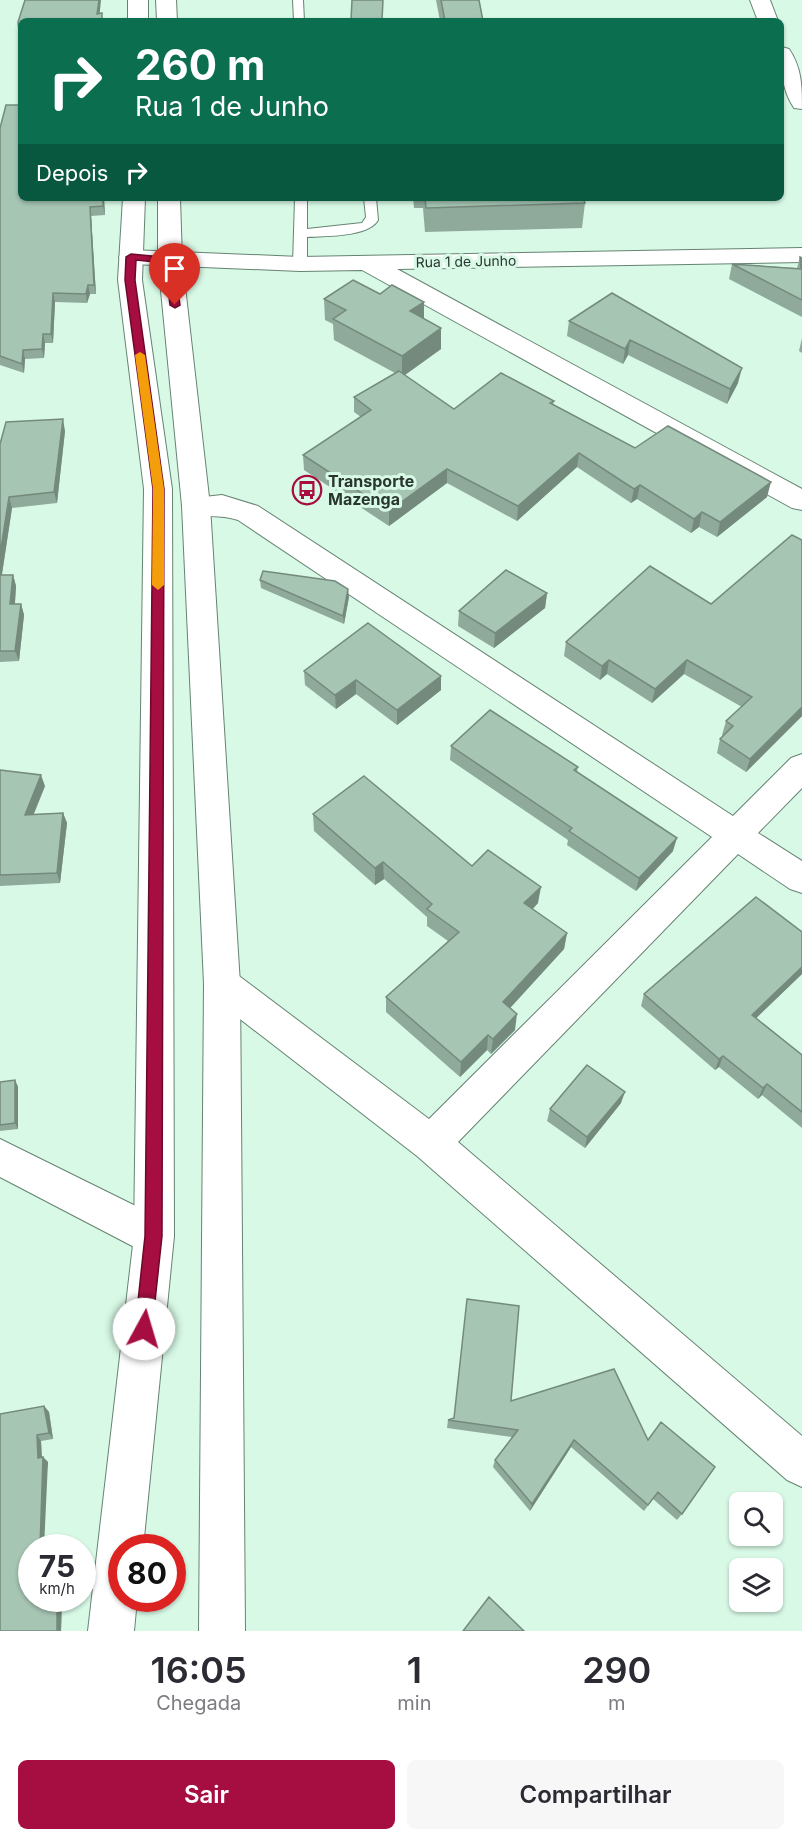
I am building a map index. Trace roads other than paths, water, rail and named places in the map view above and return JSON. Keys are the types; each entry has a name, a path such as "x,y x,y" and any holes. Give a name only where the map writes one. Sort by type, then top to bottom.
{"main road":[{"path":"138,0 138,18"},
{"path":"166,0 167,18"},
{"path":"760,0 767,18"},
{"path":"784,58 802,103"},
{"path":"111,1631 154,1236 158,489 130,280 134,201"},
{"path":"169,201 170,260 196,506 222,984 222,1631"},
{"name":"Rua 1 de Junho","path":"131,257 300,264 802,255"},
{"path":"366,263 802,501"},
{"path":"196,506 222,505 248,513 802,879"},
{"path":"431,1143 802,767"},
{"path":"222,984 431,1143 802,1465"},
{"path":"0,1157 154,1236"}],"lane":[{"path":"298,0 299,18"},
{"path":"300,264 301,201"},
{"path":"301,233 359,229 369,225 372,220 370,201"}],"place":[{"name":"Transporte Mazenga","path":"307,490"}]}
